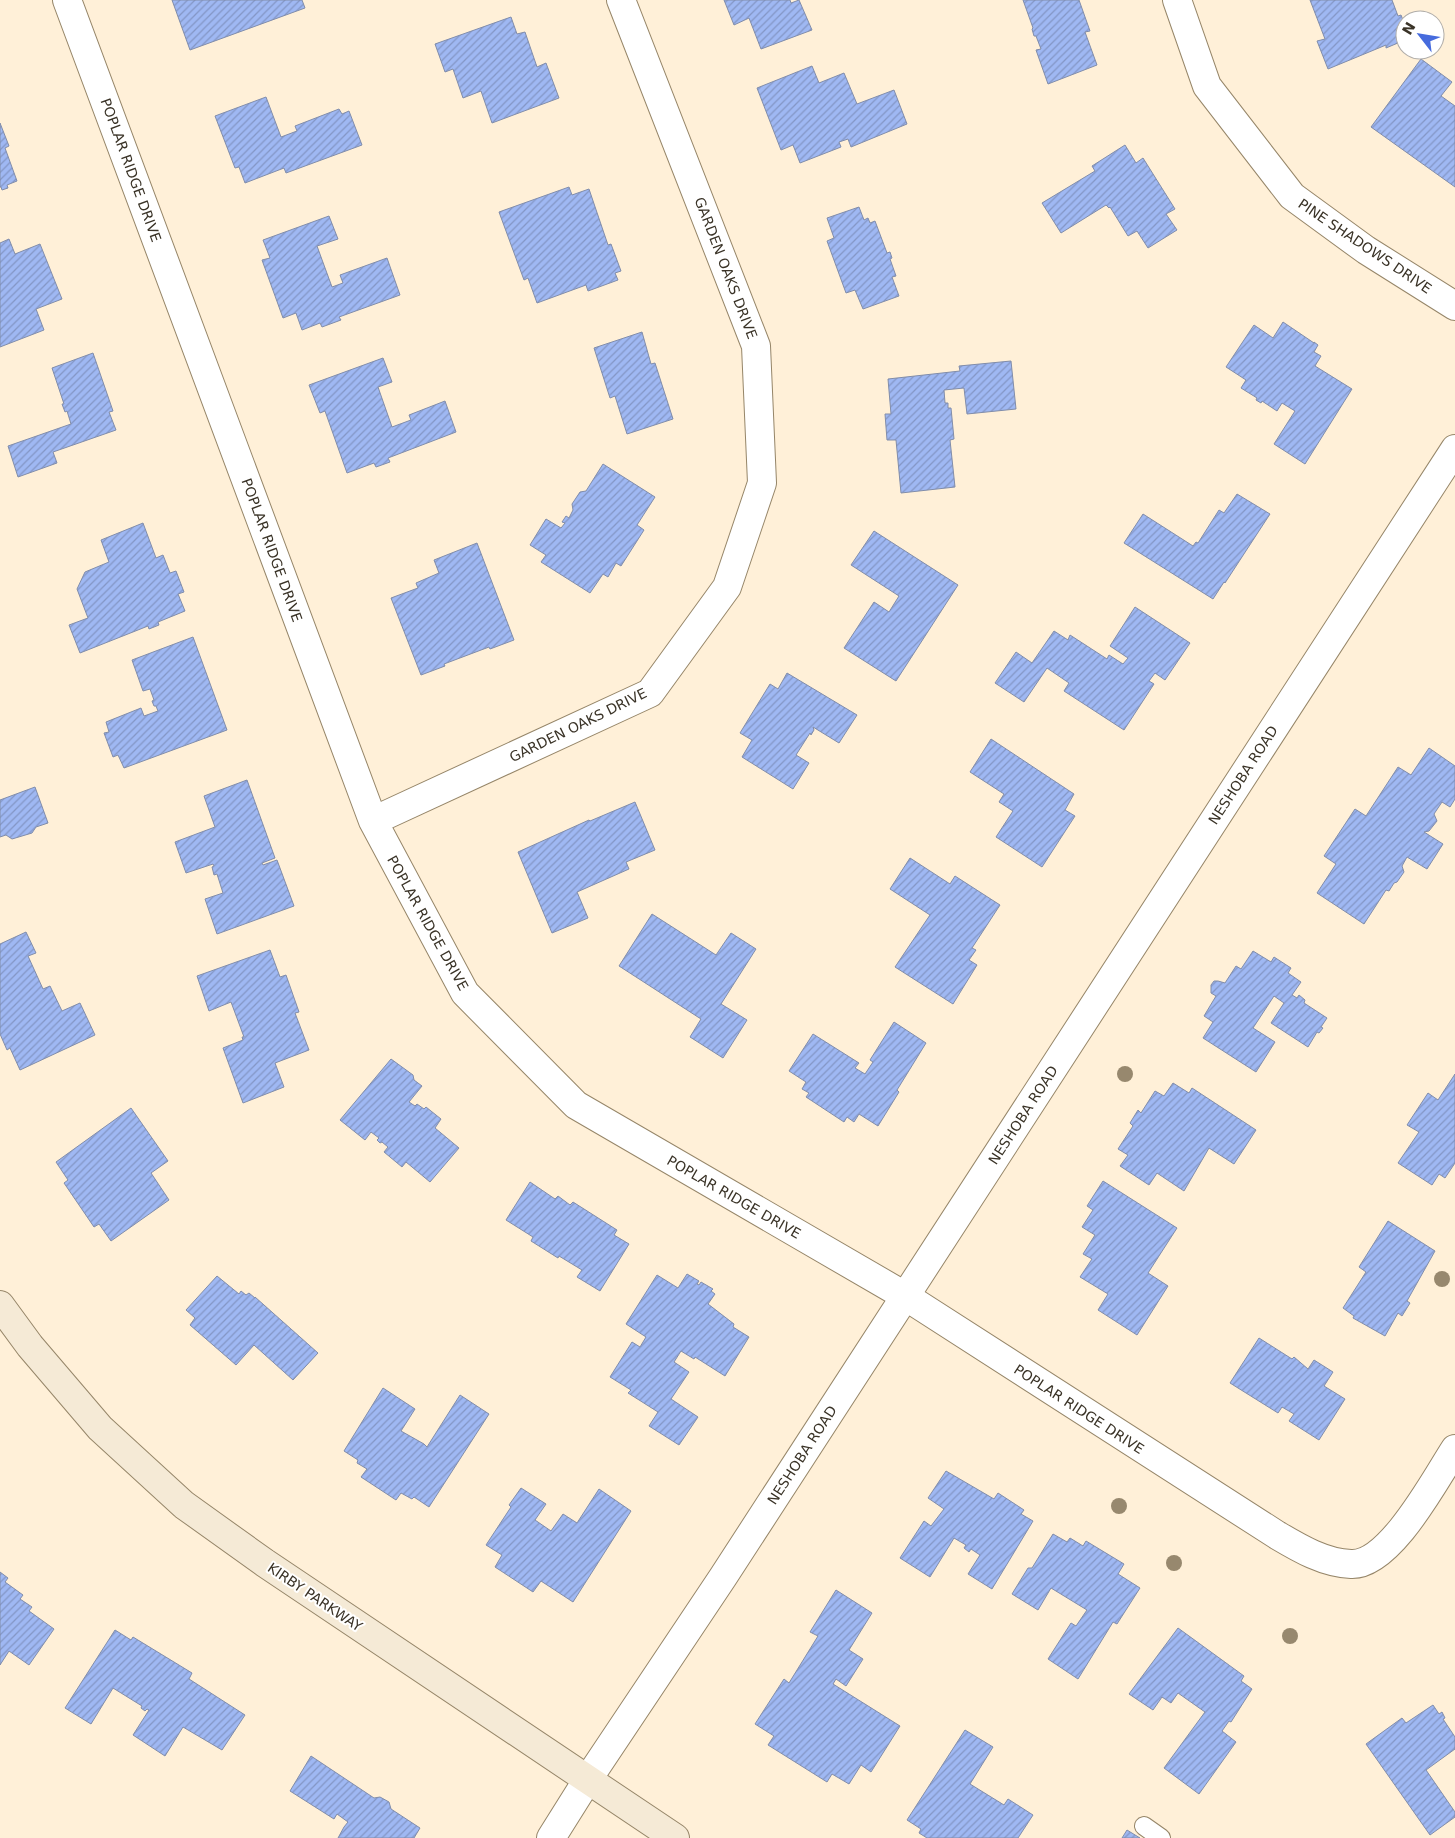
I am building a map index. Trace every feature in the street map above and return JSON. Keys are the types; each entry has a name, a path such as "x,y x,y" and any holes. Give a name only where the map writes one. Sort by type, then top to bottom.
{"main road":[{"name":"KIRBY PARKWAY","path":"0,1305 30,1346 100,1428 184,1505 265,1563 675,1838"}],"street":[{"name":"POPLAR RIDGE DRIVE","path":"67,0 373,821 465,993 576,1105 905,1296 1283,1539 1314,1555 1353,1564 1369,1559 1398,1534 1412,1517 1455,1449"},
{"name":"GARDEN OAKS DRIVE","path":"373,821 650,693 727,587 762,483 756,346 621,0"},
{"name":"PINE SHADOWS DRIVE","path":"1176,0 1207,86 1292,196 1366,250 1455,306"},
{"name":"NESHOBA ROAD","path":"551,1838 723,1577 1455,449"}],"lane":[{"path":"1144,1826 1161,1838"}],"building":[{"path":"172,0 302,0 305,8 190,50"},
{"path":"724,0 790,0 791,3 799,0 812,30 761,49 749,18 734,25"},
{"path":"1023,0 1079,0 1090,31 1085,32 1097,65 1048,84 1036,50 1041,49 1036,36 1034,36"},
{"path":"1310,0 1392,0 1396,10 1395,44 1386,48 1386,45 1328,69 1317,41 1325,39"},
{"path":"511,17 517,34 525,32 537,67 546,63 559,98 492,123 481,91 463,98 453,69 445,72 435,44"},
{"path":"1420,60 1422,60 1452,82 1441,96 1455,106 1455,187 1371,127"},
{"path":"812,66 819,83 844,73 857,104 894,90 907,124 851,147 848,139 839,142 841,147 800,163 793,145 781,150 757,88"},
{"path":"266,97 281,137 297,131 295,126 339,109 342,114 349,111 362,145 286,173 284,168 245,183 239,167 235,168 215,116"},
{"path":"0,123 9,146 5,148 17,181 7,185 8,188 2,190 0,187"},
{"path":"1125,145 1136,163 1143,158 1175,209 1166,214 1177,230 1148,248 1137,231 1128,236 1110,207 1106,205 1061,233 1042,203 1095,171 1092,166"},
{"path":"569,187 572,195 589,189 608,245 611,244 621,271 615,273 618,280 588,291 586,285 537,303 528,278 524,280 499,212"},
{"path":"859,207 864,220 868,218 870,223 875,221 887,253 890,252 892,258 890,259 896,276 892,277 899,296 863,309 855,290 846,293 827,241 834,238 827,218"},
{"path":"329,216 338,239 317,246 332,287 343,283 340,275 387,258 400,295 339,317 341,320 322,327 320,323 302,330 296,313 283,318 262,260 270,258 263,240"},
{"path":"9,239 15,254 40,244 62,299 36,309 44,330 0,347 0,243"},
{"path":"1283,322 1318,345 1314,352 1321,356 1315,366 1352,389 1305,464 1274,444 1295,411 1282,403 1277,411 1262,401 1261,403 1256,400 1257,398 1241,388 1246,380 1226,367 1254,325 1273,338"},
{"path":"642,332 651,364 655,363 673,419 627,434 615,396 610,398 594,348"},
{"path":"93,353 113,411 109,412 116,430 53,452 57,463 18,477 8,446 71,424 67,411 65,412 62,404 64,404 52,368"},
{"path":"383,358 392,382 378,387 392,427 411,420 409,415 445,401 456,432 388,458 390,462 376,467 374,463 347,473 325,411 320,413 309,385"},
{"path":"1011,361 1016,409 967,414 964,388 944,390 945,403 948,403 948,408 951,408 954,439 950,440 955,487 901,493 896,440 887,440 885,414 891,414 888,379 960,371 959,366"},
{"path":"603,464 655,497 637,525 644,530 621,566 616,563 608,577 603,574 590,593 541,562 546,555 530,545 546,519 561,528 565,523 562,522 566,516 569,518 573,510 572,504 580,492 586,491"},
{"path":"1237,494 1270,514 1213,599 1124,543 1143,514 1193,546 1196,542 1198,543 1219,510 1224,513"},
{"path":"143,523 156,558 163,555 170,573 176,571 184,592 178,594 185,611 158,622 159,625 149,629 148,626 80,653 69,625 88,618 77,589 85,572 109,562 101,540"},
{"path":"874,531 958,585 896,681 844,648 874,602 889,612 899,596 851,565"},
{"path":"477,543 514,640 490,649 489,647 421,675 391,598 418,588 416,583 439,573 434,560"},
{"path":"1135,607 1190,643 1165,680 1155,673 1149,681 1154,684 1124,730 1064,691 1069,683 1047,668 1024,702 995,683 1016,652 1032,663 1054,631 1068,640 1070,635 1107,659 1109,655 1123,664 1128,658 1110,646"},
{"path":"193,637 227,730 124,768 118,755 113,757 104,733 109,732 106,722 141,708 144,716 158,711 152,701 154,700 150,689 143,691 132,660"},
{"path":"787,673 857,715 839,743 813,727 814,730 811,735 810,733 796,755 809,763 793,789 742,757 752,740 740,733 770,684 778,689"},
{"path":"991,739 1074,794 1065,810 1075,816 1042,867 996,837 1013,811 999,802 1004,794 970,772"},
{"path":"1429,748 1455,766 1455,799 1450,807 1442,802 1434,814 1437,821 1429,831 1424,832 1443,844 1427,869 1407,857 1402,866 1404,872 1389,891 1386,890 1364,924 1317,893 1336,864 1324,856 1355,809 1366,816 1398,767 1411,775"},
{"path":"247,780 275,858 262,863 263,865 277,860 294,906 217,934 205,899 223,893 217,874 214,875 212,867 214,866 213,864 186,873 175,842 215,827 204,796"},
{"path":"35,787 48,823 36,827 32,833 12,839 6,835 0,837 0,800"},
{"path":"635,802 655,850 626,862 629,869 577,892 588,918 552,933 518,852 589,820"},
{"path":"910,858 950,884 955,876 1000,905 972,948 976,950 969,960 977,965 953,1004 895,967 930,915 890,889"},
{"path":"652,914 716,955 731,933 756,949 721,1004 747,1020 723,1058 690,1037 701,1019 619,966"},
{"path":"26,932 36,953 28,956 43,989 50,986 62,1011 80,1003 95,1035 20,1070 10,1048 7,1050 0,1034 0,944"},
{"path":"270,950 280,977 286,975 299,1012 295,1013 309,1050 275,1063 284,1087 243,1103 223,1048 243,1040 242,1037 244,1037 231,1002 209,1011 197,976"},
{"path":"1253,951 1271,962 1274,957 1291,968 1288,973 1301,982 1292,995 1297,998 1299,995 1305,1000 1304,1003 1327,1018 1321,1027 1323,1028 1319,1033 1317,1032 1308,1047 1271,1023 1284,1003 1274,996 1253,1028 1275,1042 1256,1072 1203,1038 1213,1022 1204,1016 1216,996 1211,993 1211,985 1214,981 1225,983 1236,966 1241,969"},
{"path":"894,1022 926,1043 897,1090 899,1092 878,1126 859,1114 854,1122 847,1117 844,1122 806,1097 809,1093 802,1089 806,1082 789,1071 813,1034 859,1063 855,1068 865,1074 873,1062 870,1060"},
{"path":"391,1059 413,1075 414,1080 422,1086 409,1102 415,1106 417,1104 424,1109 426,1107 441,1119 435,1128 459,1148 430,1182 406,1162 402,1167 384,1152 388,1147 382,1142 380,1143 377,1140 379,1138 371,1132 365,1140 340,1120"},
{"path":"1455,1074 1455,1163 1445,1178 1439,1174 1432,1185 1398,1163 1419,1132 1407,1125 1428,1093 1438,1100"},
{"path":"1173,1083 1189,1093 1192,1088 1256,1130 1234,1164 1209,1148 1184,1191 1157,1173 1149,1185 1120,1166 1128,1155 1118,1149 1133,1126 1130,1123 1138,1110 1141,1113 1155,1091 1164,1096"},
{"path":"131,1108 168,1161 151,1173 169,1200 111,1241 99,1224 94,1227 64,1183 68,1180 56,1162"},
{"path":"1103,1181 1177,1228 1148,1273 1168,1286 1137,1335 1098,1310 1108,1294 1080,1277 1092,1259 1083,1254 1095,1235 1082,1227 1093,1210 1087,1206"},
{"path":"530,1182 555,1199 558,1196 570,1205 573,1202 617,1230 614,1235 629,1244 600,1291 577,1277 582,1270 531,1241 533,1237 506,1220"},
{"path":"1388,1221 1435,1251 1407,1301 1410,1303 1402,1316 1398,1313 1385,1336 1353,1318 1354,1316 1343,1308 1366,1272 1359,1267"},
{"path":"687,1274 699,1281 697,1284 699,1285 701,1282 713,1289 711,1291 715,1294 708,1304 734,1324 733,1327 749,1337 725,1376 695,1357 694,1359 681,1351 674,1362 689,1372 671,1399 698,1417 679,1445 649,1426 658,1412 628,1393 631,1390 610,1377 632,1342 640,1347 646,1337 626,1324 657,1275 678,1288"},
{"path":"217,1276 239,1294 241,1291 246,1295 249,1293 255,1297 318,1353 293,1380 254,1345 236,1365 190,1325 195,1318 186,1310"},
{"path":"1259,1338 1292,1359 1294,1357 1308,1369 1314,1360 1333,1372 1324,1386 1345,1399 1319,1440 1289,1421 1294,1414 1282,1407 1278,1413 1230,1383"},
{"path":"383,1388 415,1409 401,1431 427,1447 460,1395 489,1414 429,1507 414,1497 412,1499 401,1493 396,1500 361,1477 367,1469 357,1463 358,1460 344,1451"},
{"path":"946,1471 994,1499 998,1493 1024,1510 1021,1514 1033,1521 992,1589 968,1574 980,1555 971,1549 969,1552 964,1548 966,1545 954,1538 930,1577 900,1558 924,1521 931,1526 944,1509 928,1498"},
{"path":"521,1488 546,1504 535,1520 551,1531 563,1514 577,1523 599,1489 631,1511 573,1602 541,1581 533,1592 495,1567 502,1555 486,1545"},
{"path":"1053,1534 1067,1542 1070,1538 1083,1546 1086,1541 1124,1564 1118,1574 1140,1588 1117,1624 1113,1622 1078,1679 1048,1659 1071,1623 1076,1626 1087,1610 1051,1588 1038,1610 1012,1594 1028,1568 1032,1568"},
{"path":"0,1572 8,1578 5,1582 23,1595 20,1599 32,1607 29,1611 54,1629 29,1665 9,1651 0,1665"},
{"path":"836,1590 872,1613 849,1650 863,1659 846,1686 836,1679 833,1684 900,1726 871,1772 861,1765 849,1784 832,1774 827,1782 768,1745 774,1736 755,1724 784,1679 789,1683 818,1636 810,1632"},
{"path":"1178,1628 1244,1676 1241,1681 1252,1689 1231,1722 1229,1721 1222,1731 1236,1742 1199,1794 1164,1768 1205,1712 1178,1693 1171,1703 1162,1697 1153,1710 1129,1694"},
{"path":"115,1630 131,1640 133,1637 192,1673 189,1679 245,1715 222,1750 183,1727 165,1756 133,1735 149,1710 145,1711 141,1708 142,1706 113,1688 91,1724 65,1708"},
{"path":"1433,1705 1439,1714 1442,1712 1445,1718 1443,1719 1455,1737 1455,1749 1426,1770 1455,1812 1455,1817 1430,1835 1366,1744 1402,1718 1406,1723"},
{"path":"965,1730 993,1747 970,1784 1004,1805 1008,1799 1033,1815 1018,1838 927,1838 919,1833 921,1829 907,1820"},
{"path":"311,1756 374,1798 380,1797 389,1802 391,1809 420,1828 414,1838 338,1838 348,1822 337,1814 334,1819 290,1791"},
{"path":"1127,1830 1140,1838 1122,1838"}]}
